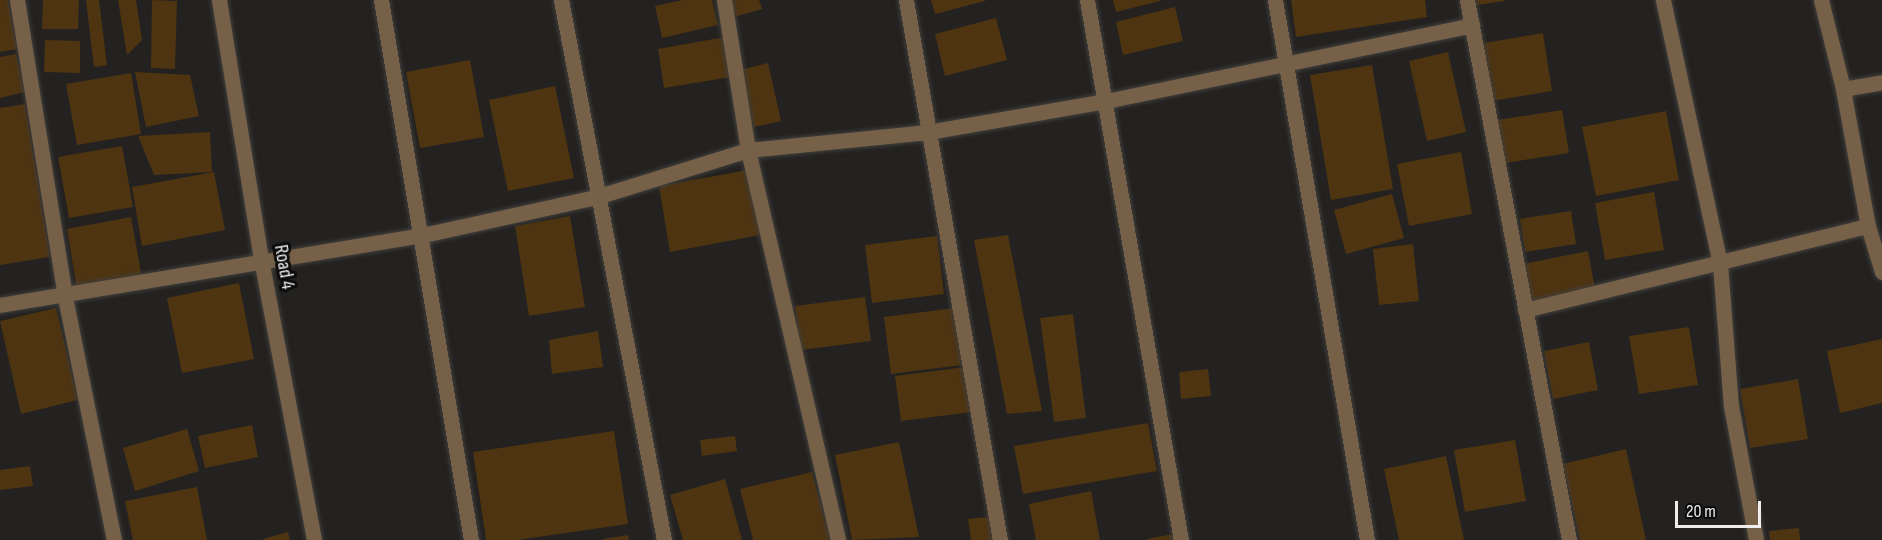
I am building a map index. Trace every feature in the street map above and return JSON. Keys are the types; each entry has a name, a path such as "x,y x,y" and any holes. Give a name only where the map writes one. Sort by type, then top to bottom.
{"street":[{"path":"17,0 64,297 114,540"},
{"name":"Road 4","path":"219,0 261,260 314,540"},
{"path":"381,0 423,236 471,540"},
{"path":"561,0 596,197 664,540"},
{"path":"724,0 748,150 838,540"},
{"path":"906,0 1000,540"},
{"path":"1087,0 1181,540"},
{"path":"1275,0 1367,540"},
{"path":"1467,0 1569,540"},
{"path":"1663,0 1720,264 1731,406 1756,540"},
{"path":"1821,0 1843,89 1868,226 1882,270"},
{"path":"0,305 64,297 261,260 423,236 596,197 748,150 928,132 1106,101 1472,25"},
{"path":"1843,89 1882,82"},
{"path":"1525,310 1868,226"}],"building":[{"path":"0,0 8,0 17,49 0,52"},
{"path":"43,0 79,0 78,29 42,29"},
{"path":"86,0 99,0 107,65 94,67"},
{"path":"118,0 136,0 142,40 127,55"},
{"path":"152,0 177,1 175,69 151,68"},
{"path":"683,0 712,0 718,25 662,38 655,6"},
{"path":"730,0 759,0 762,9 734,17"},
{"path":"931,0 985,0 985,1 935,14"},
{"path":"1113,0 1160,0 1160,1 1116,12"},
{"path":"1291,0 1425,0 1427,17 1296,37"},
{"path":"1463,0 1504,0 1504,1 1464,7"},
{"path":"1175,7 1183,41 1123,55 1116,22"},
{"path":"996,18 1007,60 945,76 935,34"},
{"path":"1543,33 1552,91 1492,101 1484,43"},
{"path":"725,37 731,77 664,88 658,49"},
{"path":"45,40 80,41 80,73 44,72"},
{"path":"1448,52 1466,132 1427,141 1409,61"},
{"path":"16,54 25,92 0,98 0,57"},
{"path":"470,60 484,137 420,148 406,72"},
{"path":"768,63 781,121 754,127 740,70"},
{"path":"1372,65 1393,189 1331,200 1310,75"},
{"path":"135,72 190,75 199,116 146,127"},
{"path":"131,73 141,134 77,145 66,84"},
{"path":"555,86 574,178 508,191 489,100"},
{"path":"25,104 50,257 0,265 0,108"},
{"path":"1562,110 1569,153 1498,164 1491,121"},
{"path":"1666,111 1679,180 1596,196 1582,127"},
{"path":"210,132 212,172 154,175 138,136"},
{"path":"122,146 133,207 69,218 58,157"},
{"path":"1461,152 1472,214 1409,226 1397,164"},
{"path":"748,170 760,235 670,252 659,186"},
{"path":"214,172 225,230 142,246 132,187"},
{"path":"1654,192 1664,250 1605,260 1595,203"},
{"path":"1392,194 1404,238 1346,254 1334,210"},
{"path":"1571,211 1576,244 1525,252 1520,219"},
{"path":"570,216 585,307 529,316 515,226"},
{"path":"131,217 142,278 77,290 67,229"},
{"path":"1008,235 1042,411 1007,414 974,240"},
{"path":"937,236 944,294 872,303 865,245"},
{"path":"1413,244 1419,301 1379,305 1373,249"},
{"path":"1588,251 1595,289 1531,301 1523,264"},
{"path":"239,283 254,359 182,373 167,298"},
{"path":"865,297 871,341 801,350 795,306"},
{"path":"56,308 78,400 21,414 0,321"},
{"path":"955,308 962,365 891,374 884,317"},
{"path":"1073,314 1086,418 1054,422 1040,318"},
{"path":"1689,327 1698,385 1639,394 1629,336"},
{"path":"598,331 603,367 552,374 549,340"},
{"path":"1882,339 1882,403 1840,413 1827,351"},
{"path":"1589,342 1598,390 1553,399 1544,351"},
{"path":"966,367 972,412 901,421 895,376"},
{"path":"1208,369 1211,396 1181,399 1179,372"},
{"path":"1798,379 1808,439 1750,448 1740,389"},
{"path":"1148,423 1157,471 1023,494 1014,446"},
{"path":"252,425 258,457 205,468 198,436"},
{"path":"187,429 199,471 135,491 123,448"},
{"path":"614,431 628,524 517,540 486,540 473,452"},
{"path":"735,436 737,451 702,456 700,440"},
{"path":"1515,440 1526,501 1465,512 1454,450"},
{"path":"899,442 919,537 852,540 835,455"},
{"path":"1626,449 1646,540 1580,540 1563,464"},
{"path":"1446,456 1464,540 1399,540 1384,469"},
{"path":"30,466 33,486 0,490 0,470"},
{"path":"812,472 830,540 753,540 740,489"},
{"path":"725,479 742,540 683,540 670,495"},
{"path":"197,487 207,540 133,540 125,501"},
{"path":"1091,491 1100,540 1036,540 1029,504"},
{"path":"989,517 992,540 971,540 968,519"},
{"path":"1799,528 1800,540 1770,540 1769,531"},
{"path":"288,532 290,540 263,539"},
{"path":"1173,534 1175,540 1147,540 1147,539"},
{"path":"628,535 629,540 603,540 603,539"}]}
